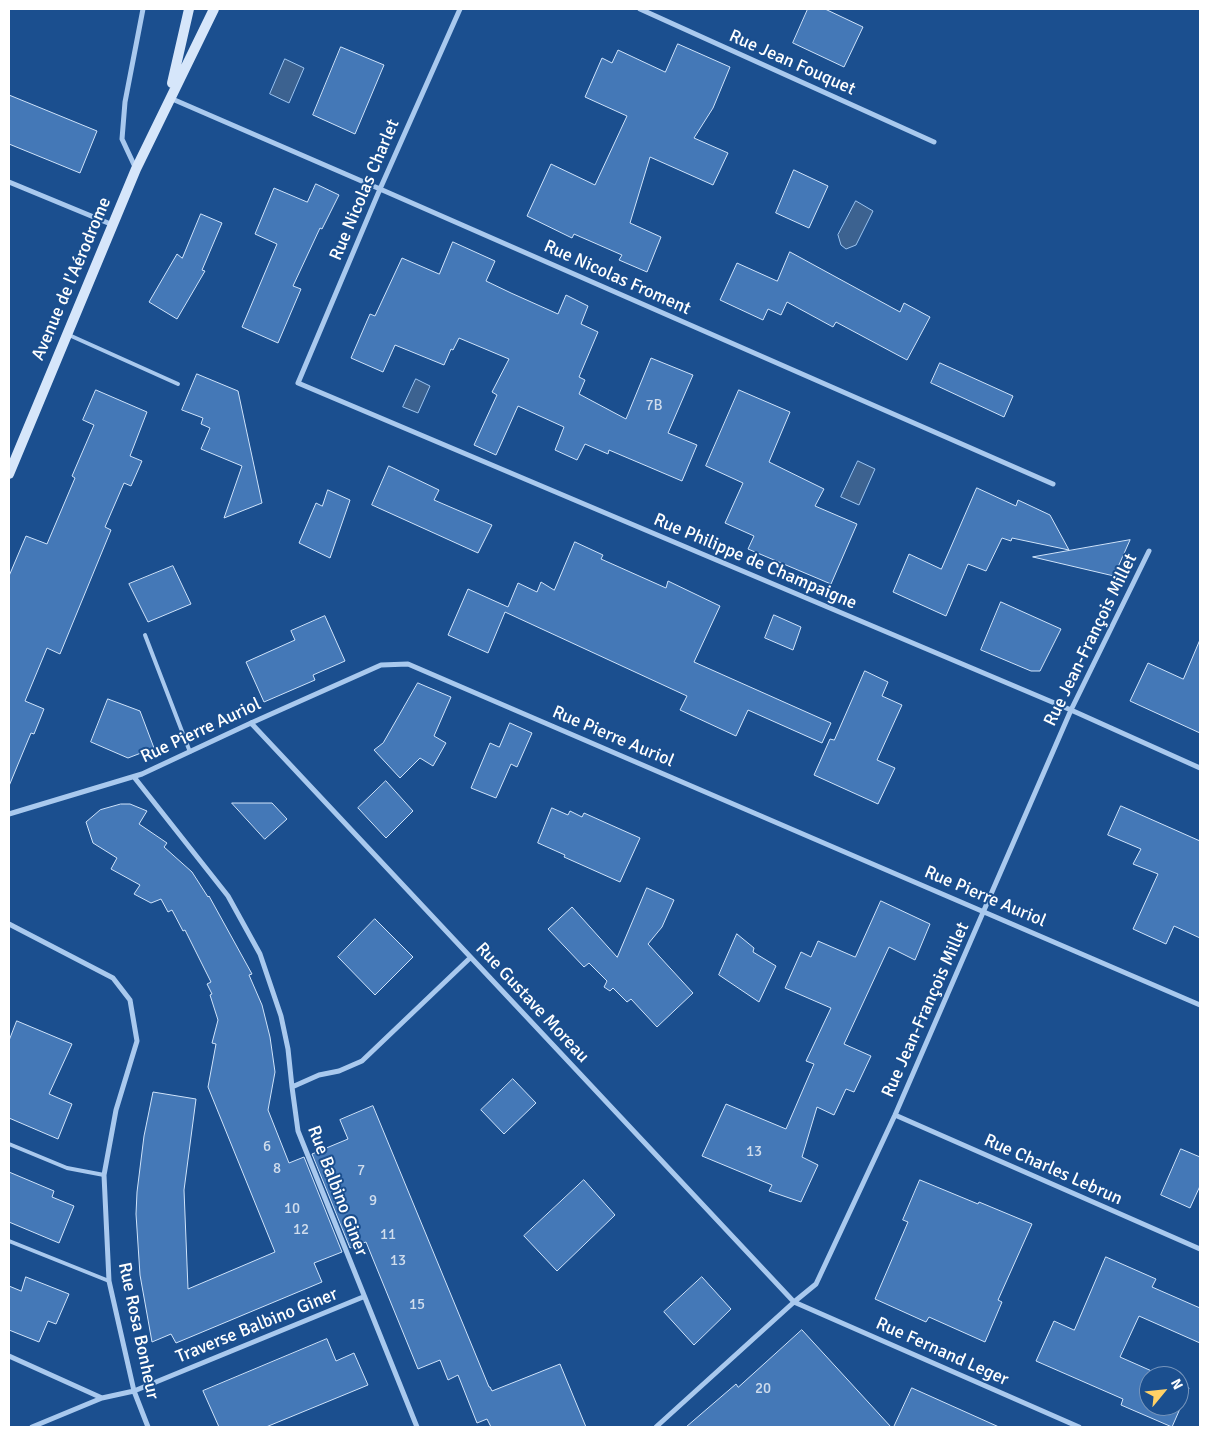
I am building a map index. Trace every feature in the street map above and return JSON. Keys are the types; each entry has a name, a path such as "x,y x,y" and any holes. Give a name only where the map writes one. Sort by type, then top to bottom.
{"main road":[{"name":"Avenue de l'Aérodrome","path":"169,98 189,9"},
{"name":"Avenue de l'Aérodrome","path":"9,474 136,170 169,98 214,9"}],"street":[{"path":"136,170 122,139 125,102 143,9"},
{"name":"Rue Nicolas Charlet","path":"298,383 380,189 460,9"},
{"name":"Rue Jean Fouquet","path":"640,9 934,142"},
{"name":"Rue Nicolas Froment","path":"169,98 1054,484"},
{"path":"9,182 112,225"},
{"name":"Rue Philippe de Champaigne","path":"298,383 1071,710 1200,768"},
{"name":"Rue Jean-François Millet","path":"656,1427 816,1284 895,1115 1071,710 1149,551"},
{"name":"Rue Pierre Auriol","path":"9,814 134,777 381,665 408,664 1200,1005"},
{"name":"Rue Gustave Moreau","path":"251,723 794,1302"},
{"name":"Rue Balbino Giner","path":"134,777 228,896 260,954 281,1016 288,1049 298,1131 363,1297 417,1427"},
{"name":"Rue Rosa Bonheur","path":"9,924 113,978 130,1000 137,1042 116,1110 104,1175 109,1281 134,1391 148,1427"},
{"path":"292,1087 319,1074 339,1071 362,1061 470,958"},
{"name":"Rue Charles Lebrun","path":"895,1115 1200,1249"},
{"name":"Traverse Balbino Giner","path":"32,1427 102,1398 134,1391 363,1297"},
{"name":"Rue Fernand Leger","path":"794,1302 1079,1427"},
{"path":"9,1356 102,1398"}],"lane":[{"path":"66,334 178,384"},
{"path":"145,635 190,752"},
{"path":"9,1144 67,1168 104,1175"},
{"path":"9,1241 109,1281"}],"water":[{"path":"285,59 304,68 289,103 270,94"},
{"path":"856,201 873,211 856,245 846,249 841,245 838,235"},
{"path":"416,379 430,386 418,413 403,407"},
{"path":"858,461 875,469 859,505 841,497"}],"building":[{"path":"808,9 825,9 863,27 844,67 793,43"},
{"path":"678,44 730,67 713,108 694,138 728,153 713,185 650,157 630,223 661,237 647,272 619,260 622,255 574,234 572,238 527,216 551,164 595,185 627,116 585,97 602,58 612,63 618,50 665,72"},
{"path":"341,47 384,65 355,134 313,115"},
{"path":"9,95 97,131 80,173 9,144"},
{"path":"794,170 828,186 809,228 776,213"},
{"path":"316,184 339,195 322,229 320,228 293,286 301,289 278,343 242,327 277,244 255,234 274,188 307,202"},
{"path":"201,214 222,223 202,270 205,271 177,319 149,302 177,254 182,258"},
{"path":"453,242 495,261 486,281 511,293 558,314 566,295 588,306 581,324 598,332 579,377 585,380 579,394 626,419 651,358 693,375 668,433 697,445 682,481 609,450 608,454 585,444 577,460 555,450 564,427 518,406 496,455 474,445 497,395 492,392 509,359 459,338 453,350 451,349 444,365 395,345 383,372 351,358 370,314 375,316 402,258 439,274"},
{"path":"790,252 900,312 904,303 930,317 907,360 836,322 833,327 787,302 781,315 768,309 763,320 720,300 737,263 777,281"},
{"path":"940,363 1013,396 1004,417 931,383"},
{"path":"197,374 238,391 262,503 224,518 242,466 201,449 210,428 201,424 203,418 182,410"},
{"path":"96,390 147,412 130,456 142,461 131,486 124,483 105,527 111,530 60,654 47,648 25,701 44,709 34,734 31,733 9,786 9,576 26,536 47,544 75,478 72,476 94,425 83,420"},
{"path":"739,390 790,412 769,462 824,489 815,506 857,524 831,584 748,549 754,536 725,523 743,483 706,466"},
{"path":"389,466 439,490 434,500 492,525 478,553 372,505"},
{"path":"977,488 1016,506 1018,500 1050,515 1069,550 1012,538 1011,541 1002,538 986,571 968,564 946,616 893,592 909,554 941,569"},
{"path":"328,490 350,500 330,558 299,543 316,503 322,506"},
{"path":"1130,540 1114,576 1033,557"},
{"path":"575,542 603,555 601,559 666,588 668,581 720,606 694,662 831,723 822,743 748,710 736,736 680,710 687,696 505,612 488,653 448,635 468,589 508,607 518,583 537,592 541,582 554,590"},
{"path":"173,566 191,604 148,622 129,584"},
{"path":"1001,602 1061,629 1040,671 1031,671 981,650"},
{"path":"774,615 801,627 793,650 765,638"},
{"path":"325,616 345,661 313,675 315,680 264,702 246,662 295,640 291,631"},
{"path":"1200,640 1200,733 1130,701 1148,663 1183,679"},
{"path":"865,671 888,682 882,696 902,705 877,760 895,768 878,804 814,775 830,739 834,740"},
{"path":"418,683 451,697 434,736 446,743 433,766 420,758 400,778 374,750 383,743"},
{"path":"108,699 140,711 154,748 128,758 91,742"},
{"path":"510,723 532,733 517,767 511,764 496,798 471,788 490,743 499,747"},
{"path":"386,781 413,811 386,838 358,808"},
{"path":"232,803 272,803 287,819 265,839"},
{"path":"121,804 130,804 147,811 139,824 167,843 164,847 192,872 209,896 252,974 249,975 262,1005 270,1037 275,1072 268,1110 289,1163 304,1157 342,1252 314,1263 322,1282 176,1343 171,1334 152,1342 140,1275 136,1214 137,1192 144,1136 153,1092 196,1099 184,1190 188,1289 275,1252 208,1087 216,1044 212,1043 218,1020 210,995 212,994 207,984 211,982 185,930 183,931 172,910 168,912 161,899 151,903 134,894 140,885 111,869 117,858 93,843 86,822 100,810"},
{"path":"1121,806 1200,841 1200,938 1174,926 1166,944 1133,929 1158,874 1133,864 1141,849 1108,835"},
{"path":"552,808 568,815 570,811 582,817 584,813 640,838 620,882 538,843"},
{"path":"647,888 674,900 662,927 648,944 693,993 657,1027 631,999 627,1002 613,988 610,991 604,987 607,981 589,963 584,967 548,929 572,907 617,957"},
{"path":"881,901 930,924 915,960 889,947 844,1044 871,1056 854,1092 846,1089 834,1115 817,1107 802,1157 818,1165 801,1202 769,1191 772,1185 702,1156 726,1104 786,1129 814,1064 806,1061 831,1008 785,988 801,952 811,957 818,941 855,957"},
{"path":"375,919 413,957 375,995 338,957"},
{"path":"737,934 754,948 753,952 776,966 759,1002 719,975"},
{"path":"17,1021 72,1044 49,1094 72,1104 58,1139 9,1118 9,1041"},
{"path":"513,1079 536,1103 504,1134 481,1110"},
{"path":"373,1106 489,1387 492,1391 560,1364 586,1427 491,1427 487,1419 477,1423 458,1375 448,1380 440,1360 418,1369 366,1242 350,1248 312,1154 348,1139 340,1120"},
{"path":"1181,1149 1200,1157 1200,1186 1190,1208 1161,1195"},
{"path":"9,1172 54,1191 52,1197 74,1206 59,1243 9,1222"},
{"path":"584,1180 615,1215 557,1271 524,1236"},
{"path":"920,1180 1032,1224 998,1300 1002,1302 985,1342 929,1317 926,1322 875,1299 908,1222 903,1220"},
{"path":"1106,1257 1156,1279 1152,1287 1200,1308 1200,1343 1139,1316 1120,1357 1140,1366 1139,1413 1121,1405 1123,1399 1036,1361 1054,1321 1074,1330"},
{"path":"26,1277 69,1294 56,1324 48,1321 39,1342 9,1330 9,1286 21,1291"},
{"path":"702,1277 731,1309 694,1345 664,1312"},
{"path":"802,1330 891,1427 686,1427 736,1384 738,1387"},
{"path":"327,1339 336,1361 354,1353 368,1385 266,1427 219,1427 203,1391"},
{"path":"912,1388 999,1427 894,1427"},
{"path":"1146,1416 1177,1416 1172,1427"}]}
